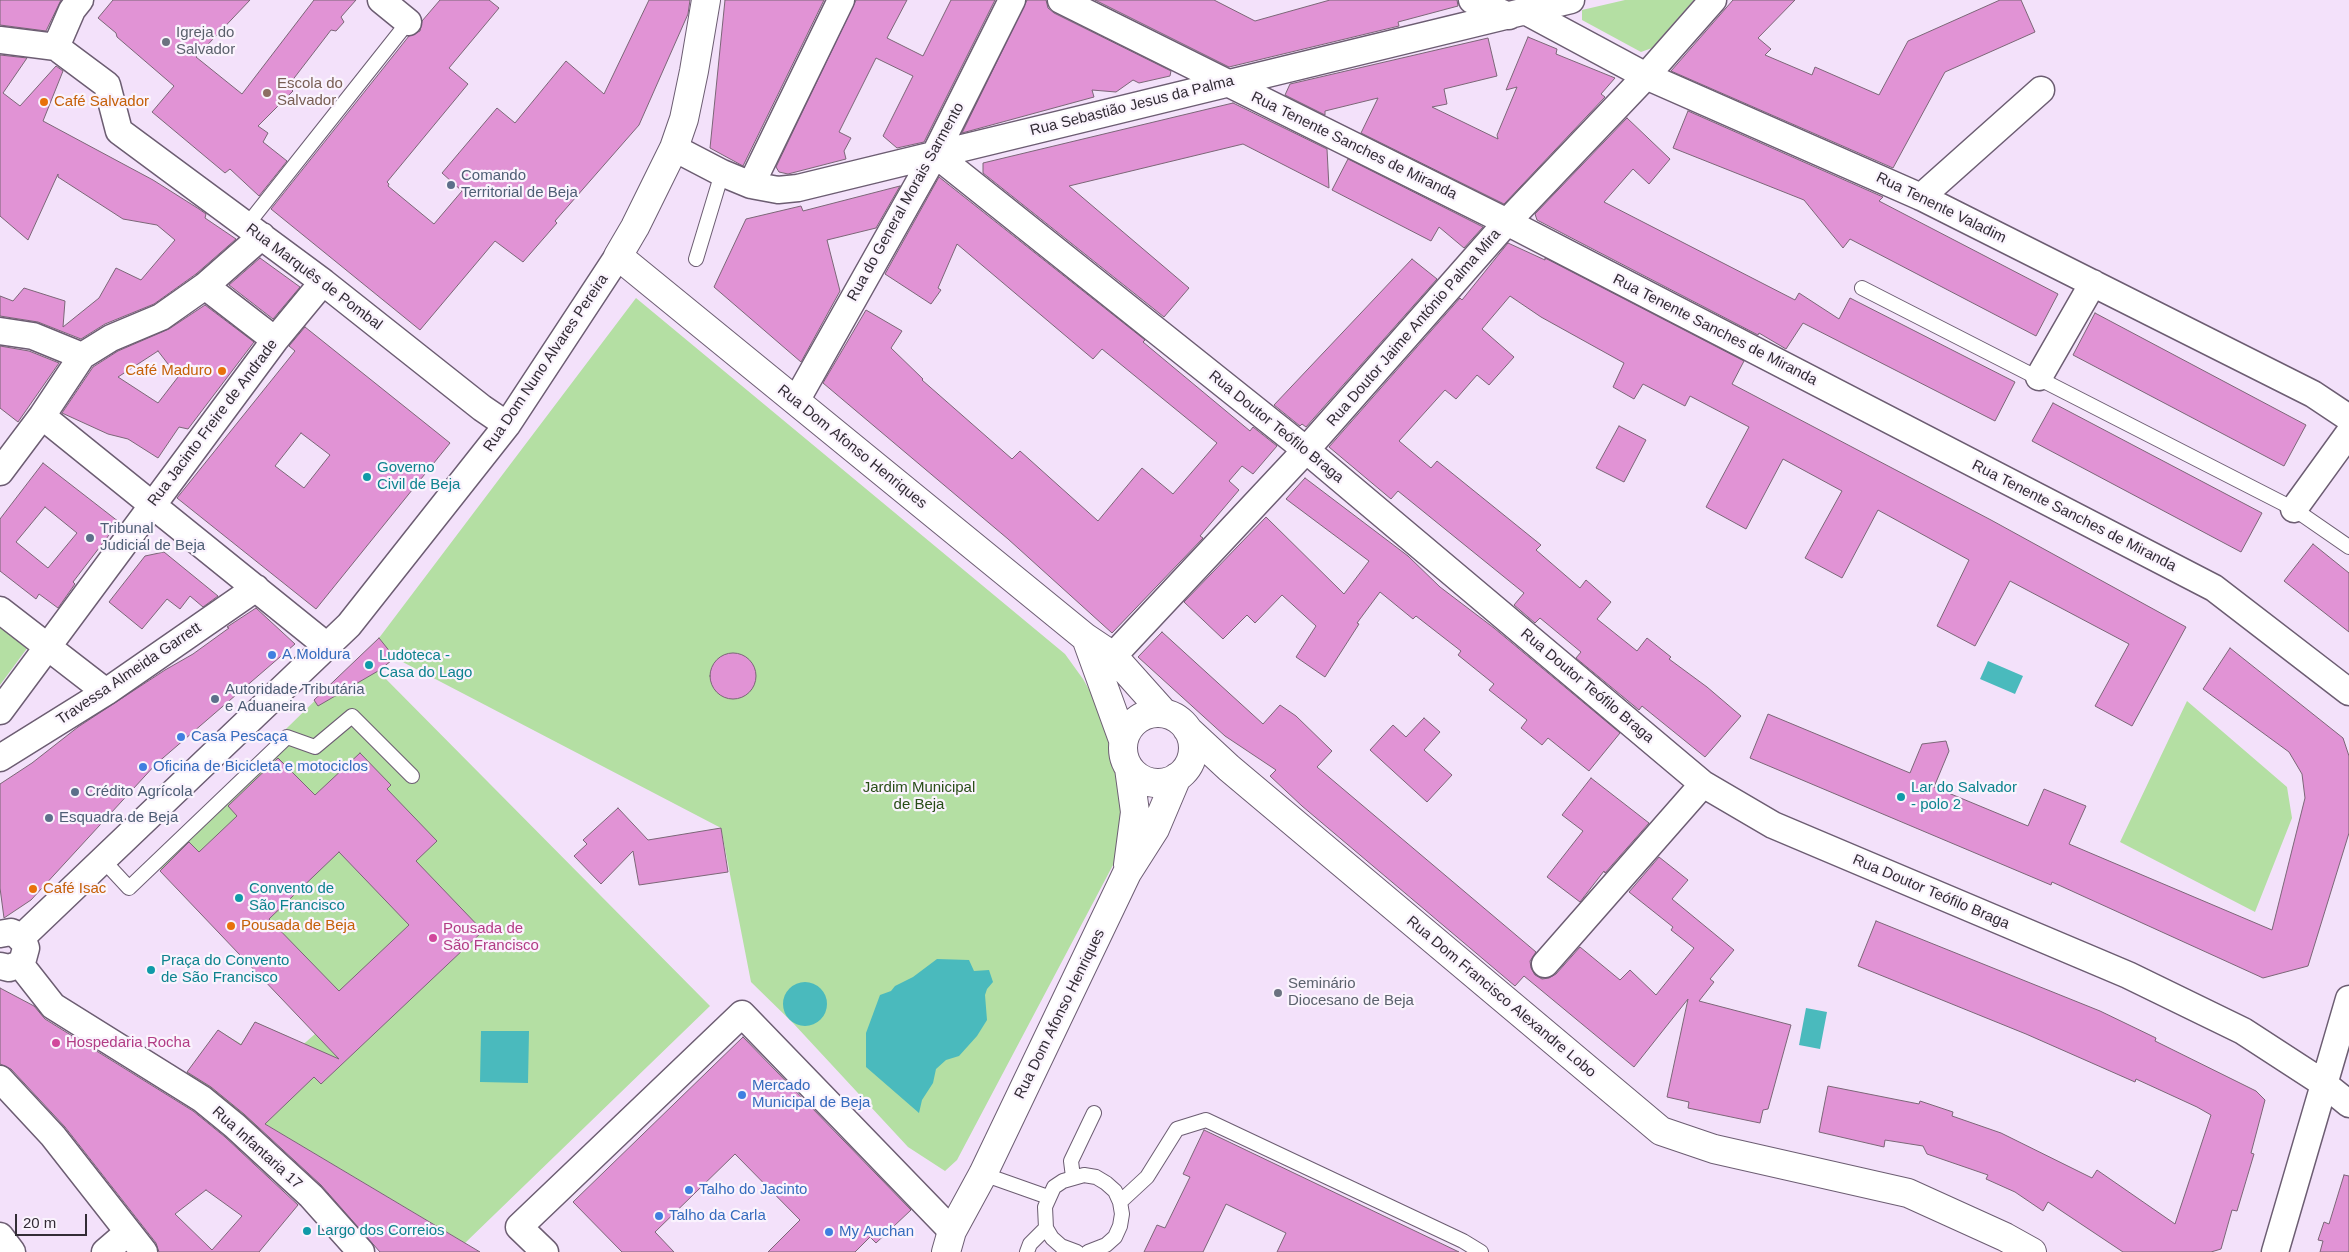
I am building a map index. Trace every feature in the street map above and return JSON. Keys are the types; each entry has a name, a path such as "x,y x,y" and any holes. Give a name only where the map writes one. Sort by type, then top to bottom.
{"main road":[{"path":"618,256 635,227 674,148 684,119 706,0"},
{"name":"Rua Dom Afonso Henriques","path":"618,256 1086,638 1113,656 1164,713"},
{"path":"1086,638 1123,740 1124,759 1136,776 1156,783 1222,762"},
{"path":"1123,740 1134,722 1143,716 1164,713 1181,721 1187,728 1193,745 1192,755 1181,774"},
{"name":"Rua Dom Francisco Alexandre Lobo","path":"1187,728 1222,762 1661,1131 1714,1149 1908,1193 2004,1237 2032,1252"},
{"path":"1128,872 1135,812 1129,768"},
{"name":"Rua Dom Afonso Henriques","path":"949,1242 1128,872 1155,829 1181,774"}],"street":[{"path":"381,0 408,22"},
{"path":"751,185 841,0"},
{"name":"Rua do General Morais Sarmento","path":"796,401 935,154 1012,0"},
{"name":"Rua Tenente Sanches de Miranda","path":"1061,0 1507,222 2214,588 2349,692"},
{"name":"Rua Tenente Valadim","path":"1472,0 1518,14 1646,76 1921,197 2314,394 2349,418"},
{"name":"Rua Sebastião Jesus da Palma","path":"674,148 722,173 751,185 778,190 798,188 1570,0"},
{"name":"Rua Doutor Jaime António Palma Mira","path":"1113,656 1306,450 1507,222 1646,76 1713,0"},
{"path":"0,40 56,47 76,5"},
{"name":"Rua Marquês de Pombal","path":"56,47 107,85 119,131 323,282 474,402 508,425"},
{"path":"1921,197 2041,90"},
{"name":"Rua Doutor Teófilo Braga","path":"935,154 1306,450 1703,784 1773,825 2128,975 2243,1031 2323,1083 2349,1104"},
{"path":"0,472 42,416 82,356 111,338 161,318 205,286 254,231"},
{"name":"Rua Dom Nuno Alvares Pereira","path":"11,936 103,860 349,625 508,425 618,256"},
{"name":"Rua Jacinto Freire de Andrade","path":"0,711 275,340 323,282"},
{"path":"2039,377 2093,283"},
{"path":"205,286 275,340"},
{"path":"0,331 33,336 82,356"},
{"path":"42,416 327,646"},
{"path":"2294,509 2349,433"},
{"name":"Travessa Almeida Garrett","path":"0,758 106,692 256,588"},
{"path":"0,610 106,692"},
{"path":"1545,964 1703,784"},
{"path":"10,965 23,959 26,948 11,936"},
{"name":"Rua Infantaria 17","path":"10,965 54,1006 202,1099 235,1126 311,1196 361,1252"},
{"path":"2275,1252 2349,999"},
{"path":"545,1252 519,1227 742,1014 949,1242"},
{"path":"0,1079 53,1136 93,1184 127,1232 144,1252"},
{"path":"105,1252 127,1232"},
{"path":"0,1236 12,1252"}],"lane":[{"path":"254,231 408,22"},
{"path":"696,259 722,173"},
{"path":"1862,288 2294,509 2349,547"},
{"path":"103,860 129,888 287,737 315,747 352,716 412,776"},
{"path":"1072,1176 1070,1161 1094,1113"},
{"path":"1120,1202 1148,1177 1177,1129 1206,1120 1464,1241 1481,1252"},
{"path":"983,1174 1048,1197"},
{"path":"1076,1252 1061,1246 1046,1228 1044,1217 1048,1197 1054,1187 1072,1176 1096,1177 1115,1192 1120,1202 1122,1214 1120,1226 1110,1241 1093,1252"},
{"path":"1027,1252 1030,1244 1046,1228"}],"green space":[{"path":"1625,0 1694,0 1652,48 1641,52 1582,20 1582,10"},
{"name":"Jardim Municipal de Beja","path":"636,298 1065,654 1083,679 1106,719 1123,784 1122,848 957,1160 945,1171 908,1147 793,1023 751,982 721,828 395,658 378,671 710,1006 465,1243 265,1124 257,1137 184,1077 218,1030 241,1044 255,1022 287,1036 298,1049 315,1034 152,860 379,638"},
{"path":"0,620 31,643 0,685"},
{"path":"2187,701 2287,787 2292,818 2255,912 2120,842"}],"shaded area":[{"path":"1988,661 2023,676 2015,694 1980,679"},
{"path":"937,959 969,960 974,971 989,970 993,982 985,995 987,1020 977,1036 959,1056 946,1060 936,1069 933,1083 922,1100 919,1113 866,1067 866,1033 880,995 891,991 895,986 913,977"},
{"path":"801,982 809,982 821,988 827,1004 821,1020 809,1026 801,1026 789,1020 783,1008 783,1000 789,988"},
{"path":"1806,1008 1827,1012 1820,1049 1799,1045"},
{"path":"481,1031 529,1031 528,1083 480,1082"}],"building":[{"path":"0,0 61,0 46,31 0,25"},
{"path":"113,0 250,0 196,57 242,94 314,0 356,0 341,17 344,22 336,31 331,30 288,86 293,91 258,126 268,133 263,142 287,161 259,196 230,169 225,173 152,112 174,86 98,18"},
{"path":"440,0 489,0 499,8 449,68 468,84 387,182 388,186 434,224 462,191 442,173 497,108 515,123 566,61 604,94 649,0 690,0 688,14 639,125 555,221 557,223 523,262 495,241 420,330 271,209 409,36 420,31 422,21"},
{"path":"725,0 824,0 743,166 710,148"},
{"path":"856,0 907,0 887,38 923,56 951,0 995,0 924,142 897,148 883,136 913,76 876,58 839,132 851,138 844,151 846,159 788,174 779,172 776,167"},
{"path":"1027,0 1046,0 1048,8 1054,13 1171,71 1170,76 1139,83 1133,80 1116,92 1092,90 1094,97 962,133"},
{"path":"1095,0 1214,0 1255,21 1330,0 1457,0 1458,6 1398,22 1399,26 1229,67"},
{"path":"1733,0 1795,0 1758,38 1771,49 1765,55 1812,75 1815,67 1879,95 1908,41 2000,0 2021,0 2035,32 1945,72 1893,168 1671,71"},
{"path":"1528,37 1557,49 1556,54 1615,78 1601,94 1605,97 1504,204 1361,133 1378,98 1325,111 1325,115 1285,95 1290,84 1488,38 1497,76 1444,89 1447,104 1432,107 1498,139 1497,135 1517,87 1506,90"},
{"path":"0,55 27,58 3,93 20,106 56,66 63,71 43,121 153,180 199,209 206,214 205,218 236,239 196,274 154,304 105,324 81,339 38,322 0,316 0,296 13,301 24,288 65,301 63,327 99,298 116,268 141,280 175,240 157,225 123,219 58,177 58,174 28,240 0,216"},
{"path":"1233,103 1327,149 1329,188 1243,144 1069,186 1189,288 1164,317 983,173 983,163"},
{"path":"1688,111 1883,197 1879,201 2058,294 2036,336 1850,239 1843,248 1804,200 1673,148"},
{"path":"1627,118 1670,159 1649,184 1633,169 1604,202 1795,300 1799,293 1839,319 1850,298 2015,382 1995,421 1803,323 1786,349 1759,333 1758,335 1537,220 1535,214"},
{"path":"1348,159 1483,227 1464,248 1439,227 1431,241 1332,190"},
{"path":"939,177 1145,340 1143,342 1250,431 1253,427 1277,446 1253,474 1242,466 1229,481 1239,490 1200,536 1203,538 1112,633 1008,539 823,383 866,310 902,331 891,348 922,380 1012,459 1020,451 1098,521 1142,468 1173,494 1217,443 1102,349 1093,359 957,244 938,288 941,290 931,304 885,274"},
{"path":"900,186 876,228 827,240 840,291 801,362 714,287 746,219 801,206 803,211"},
{"path":"1508,243 1545,260 1545,258 1744,361 1732,384 1991,520 2186,627 2132,726 2095,706 2129,644 2010,581 1975,646 1937,626 1969,560 1878,510 1842,578 1805,558 1842,491 1783,459 1746,529 1706,507 1749,427 1690,396 1685,406 1643,384 1634,399 1613,387 1624,363 1541,317 1510,296 1482,329 1514,357 1489,385 1477,375 1456,399 1445,390 1399,441 1431,468 1437,461 1541,545 1536,550 1580,588 1586,580 1611,602 1597,619 1637,651 1647,638 1671,657 1669,659 1707,687 1741,716 1705,757 1642,706 1639,710 1576,658 1581,652 1540,618 1535,623 1514,605 1524,593 1398,491 1391,499 1329,447 1460,298 1462,300"},
{"path":"260,258 300,287 273,319 229,285"},
{"path":"1412,259 1437,279 1306,427 1302,424 1300,426 1274,405"},
{"path":"205,305 254,342 188,429 179,427 158,458 128,439 108,434 62,413 93,367 118,351 169,329","holes":["158,351 178,377 158,403 118,377"]},
{"path":"2095,313 2306,425 2284,466 2073,355"},
{"name":"Governo Civil de Beja","path":"305,327 450,443 316,609 177,498 295,351 289,346","holes":["301,433 330,455 304,488 275,466"]},
{"path":"0,346 29,351 59,363 18,422 0,408"},
{"path":"2053,403 2262,513 2241,552 2032,441"},
{"path":"1619,426 1646,440 1624,482 1596,468"},
{"name":"Tribunal Judicial de Beja","path":"43,463 119,522 73,582 75,584 58,608 39,594 36,599 0,571 0,519","holes":["45,507 77,533 48,568 16,542"]},
{"path":"1305,478 1408,556 1440,587 1494,628 1620,733 1589,771 1548,738 1542,745 1521,728 1527,720 1489,690 1494,684 1458,655 1461,651 1416,616 1413,619 1380,592 1357,623 1359,624 1325,677 1296,657 1316,626 1282,595 1255,623 1247,615 1223,639 1184,602 1266,517 1344,594 1369,561 1286,499"},
{"path":"2313,544 2349,573 2349,632 2284,581"},
{"path":"164,552 218,596 203,607 190,596 180,609 167,599 142,629 109,602 145,556"},
{"path":"256,608 295,644 156,764 31,900 4,918 0,888 0,784 32,763 78,727 193,654 229,628 227,627"},
{"path":"1162,632 1263,724 1280,705 1296,716 1332,751 1317,767 1536,952 1530,961 1531,968 1535,975 1542,979 1556,974 1580,947 1620,980 1630,970 1656,995 1694,948 1671,930 1673,927 1629,892 1659,857 1688,880 1672,899 1734,950 1710,979 1714,982 1699,1001 1791,1025 1768,1109 1763,1110 1760,1123 1688,1108 1689,1102 1667,1097 1688,999 1634,1067 1524,976 1515,986 1302,806 1270,776 1276,770 1225,736 1138,657"},
{"name":"Ludoteca - Casa do Lago","path":"379,638 395,658 378,671 318,706 314,700"},
{"path":"2230,648 2343,738 2349,756 2349,833 2308,966 2263,978 2052,882 2051,885 1750,758 1768,714 1910,773 1922,744 1946,741 1949,751 1934,787 2028,826 2044,789 2086,806 2069,844 2272,930 2305,798 2302,774 2289,752 2203,689"},
{"path":"733,653 746,657 752,663 756,676 752,689 746,695 733,699 720,695 714,689 710,676 714,663 720,657"},
{"path":"1424,718 1440,732 1424,750 1452,775 1427,802 1370,750 1393,725 1406,737"},
{"name":"Convento de São Francisco","path":"360,753 391,785 387,789 437,841 416,861 483,931 321,1084 314,1077 265,1124 480,1252 380,1252 321,1185 244,1114 211,1087 187,1072 218,1030 241,1045 255,1022 339,1059 160,871 189,842 199,852 237,816 228,806 278,758 315,795","holes":["339,852 409,925 339,991 269,919"]},
{"path":"1591,778 1649,823 1605,873 1604,871 1580,902 1547,877 1583,831 1562,815"},
{"path":"618,808 648,840 721,828 728,872 639,885 633,851 601,884 574,856 587,844 583,840"},
{"path":"1876,921 2100,1011 2156,1038 2155,1041 2256,1091 2265,1100 2251,1153 2254,1154 2237,1211 2232,1210 2221,1249 2211,1252 2123,1252 2048,1202 2043,1211 2015,1192 1986,1179 1988,1175 1927,1154 1923,1146 1885,1140 1884,1147 1819,1132 1828,1086 1919,1104 1920,1101 1953,1112 1952,1116 2001,1133 2092,1178 2097,1170 2175,1224 2211,1115 2136,1079 2135,1082 2026,1034 1858,966"},
{"path":"0,988 34,1006 45,1019 193,1111 225,1137 298,1205 259,1252 159,1252 156,1243 65,1127 11,1069 0,1064","holes":["206,1190 242,1216 212,1250 175,1214"]},
{"name":"Mercado Municipal de Beja","path":"743,1037 911,1210 876,1243 870,1237 855,1252 768,1252 800,1220 735,1154 655,1232 674,1252 622,1252 573,1202"},
{"path":"1204,1130 1459,1252 1277,1252 1286,1233 1226,1204 1203,1252 1144,1252 1157,1225 1165,1228 1190,1177 1183,1174"},
{"path":"2344,1175 2349,1176 2349,1252 2320,1252 2323,1241 2318,1240 2324,1222 2329,1224"}],"place":[{"name":"Igreja do Salvador","path":"166,42"},
{"name":"Escola do Salvador","path":"267,93"},
{"name":"Café Salvador","path":"44,102"},
{"name":"Comando Territorial de Beja","path":"451,185"},
{"name":"Café Maduro","path":"222,371"},
{"name":"Governo Civil de Beja","path":"367,477"},
{"name":"Tribunal Judicial de Beja","path":"90,538"},
{"name":"A Moldura","path":"272,655"},
{"name":"Ludoteca - Casa do Lago","path":"369,665"},
{"name":"Autoridade Tributária e Aduaneira","path":"215,699"},
{"name":"Casa Pescaça","path":"181,737"},
{"name":"Oficina de Bicicleta e motociclos","path":"143,767"},
{"name":"Crédito Agrícola","path":"75,792"},
{"name":"Lar do Salvador - polo 2","path":"1901,797"},
{"name":"Esquadra de Beja","path":"49,818"},
{"name":"Café Isac","path":"33,889"},
{"name":"Convento de São Francisco","path":"239,898"},
{"name":"Pousada de Beja","path":"231,926"},
{"name":"Pousada de São Francisco","path":"433,938"},
{"name":"Praça do Convento de São Francisco","path":"151,970"},
{"name":"Seminário Diocesano de Beja","path":"1278,993"},
{"name":"Hospedaria Rocha","path":"56,1043"},
{"name":"Mercado Municipal de Beja","path":"742,1095"},
{"name":"Talho do Jacinto","path":"689,1190"},
{"name":"Talho da Carla","path":"659,1216"},
{"name":"Largo dos Correios","path":"307,1231"},
{"name":"My Auchan","path":"829,1232"}]}
